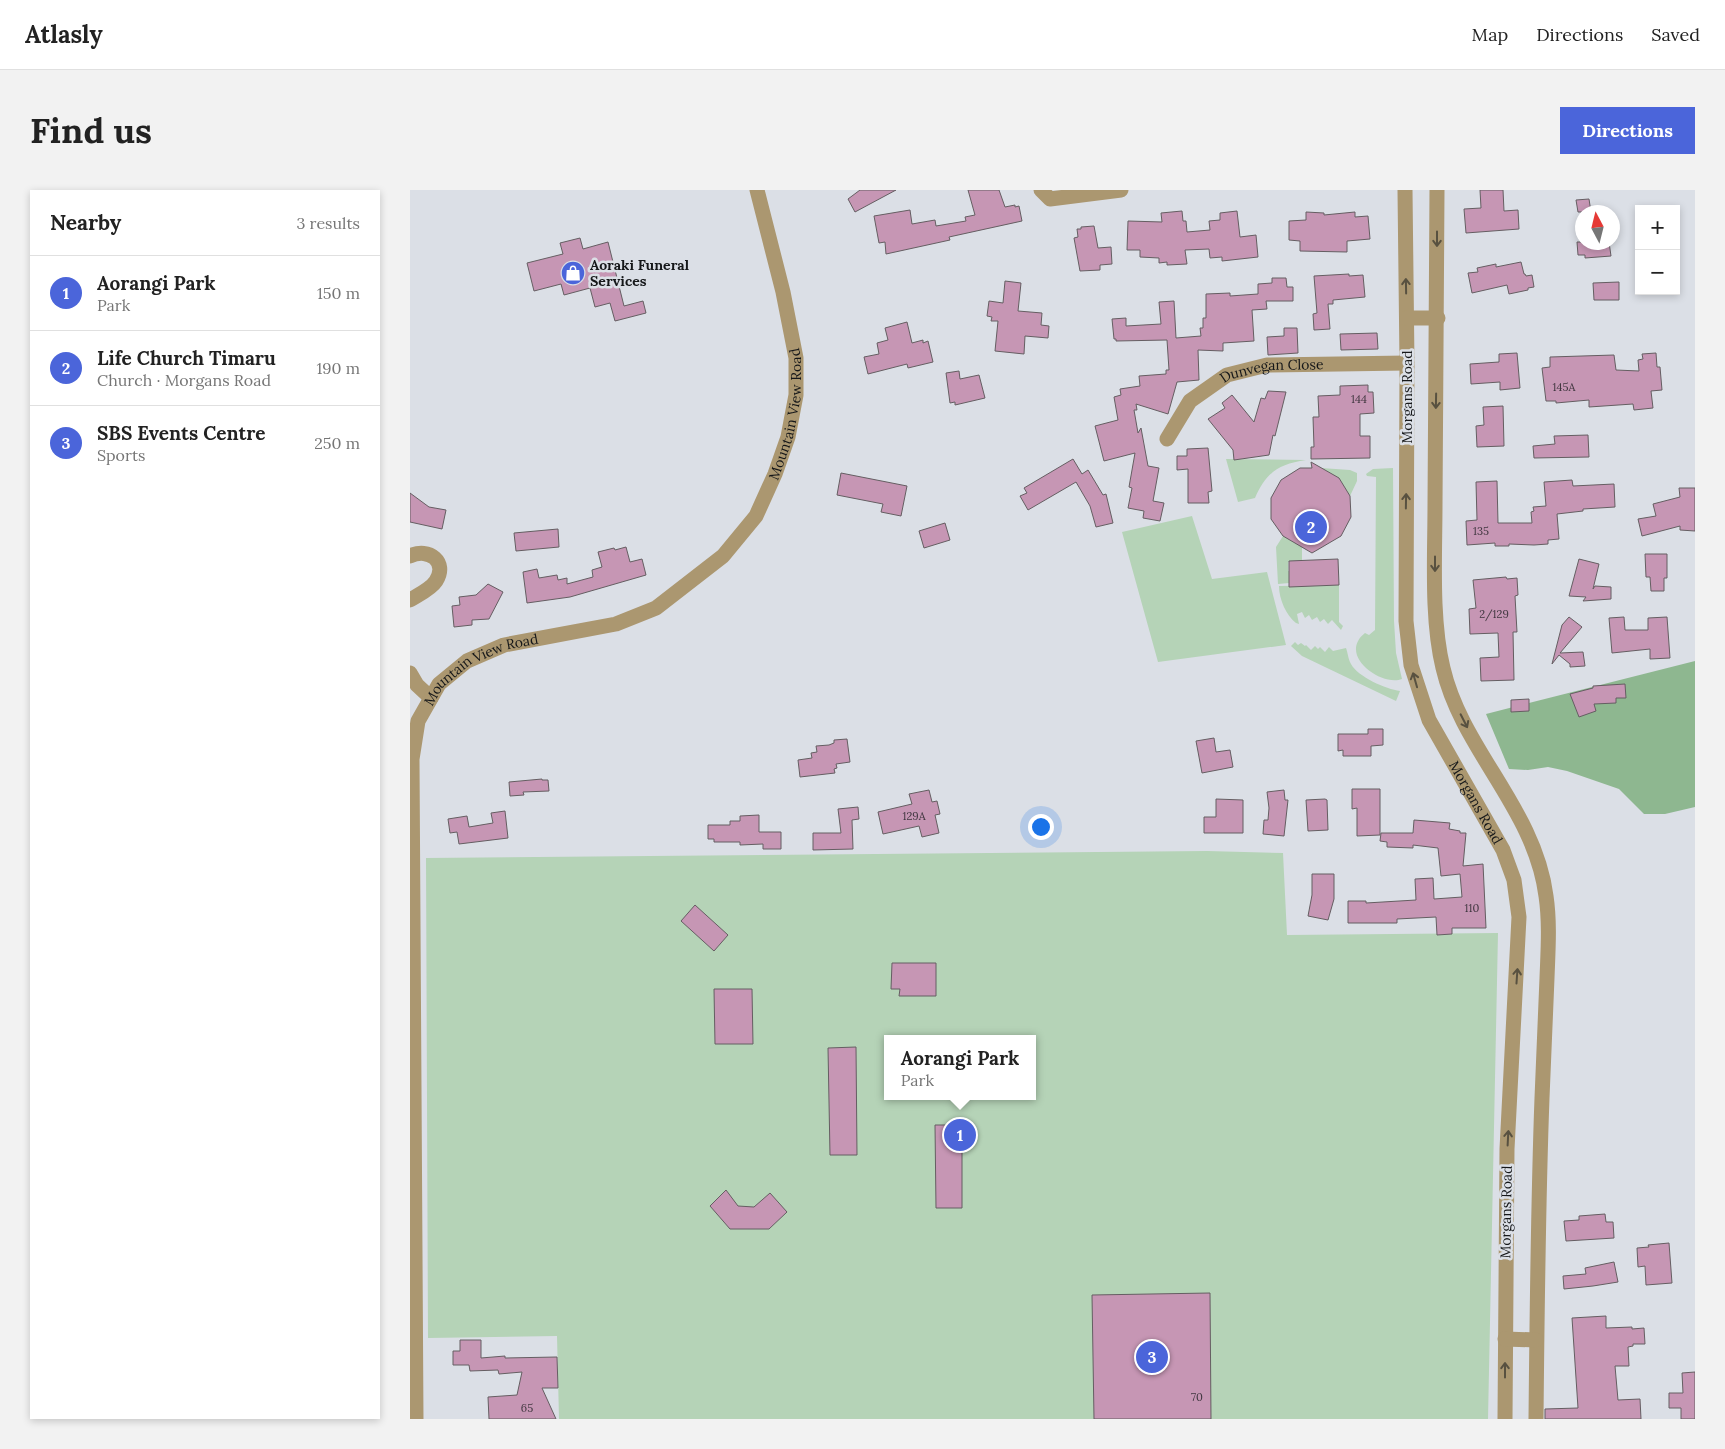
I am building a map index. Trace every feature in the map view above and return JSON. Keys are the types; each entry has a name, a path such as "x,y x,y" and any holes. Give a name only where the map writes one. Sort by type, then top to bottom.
{"street":[{"name":"Mountain View Road","path":"416,1419 412,1095 412,759 418,721 439,684 467,661 504,645 616,624 656,608 724,556 756,516 776,474 788,437 796,395 796,358 783,292 757,190"},
{"path":"1045,194 1121,190"},
{"name":"Morgans Road","path":"1405,190 1407,318 1406,622 1411,665 1429,720 1460,777 1496,834 1511,868 1518,898 1519,936 1507,1149 1504,1340 1505,1419"},
{"name":"Morgans Road","path":"1437,190 1438,318 1435,569 1438,643 1443,669 1451,694 1465,724 1522,822 1536,853 1547,901 1548,936 1540,1149 1536,1419"},
{"path":"1407,318 1438,318"},
{"name":"Dunvegan Close","path":"1167,439 1190,401 1227,375 1267,365 1407,363"},
{"path":"410,556 423,552 433,556 439,567 440,575 434,584 410,600"},
{"path":"410,673 417,685 431,698"},
{"path":"1504,1340 1536,1340"}],"green space":[{"path":"1226,459 1306,460 1280,467 1264,482 1255,498 1238,502"},
{"path":"1321,468 1350,470 1357,473 1357,481 1350,496 1339,478"},
{"path":"1393,468 1394,621 1396,653 1402,679 1393,680 1374,674 1365,667 1356,651 1358,642 1365,633 1369,635 1375,630 1376,477 1367,476 1366,474 1373,469"},
{"path":"1192,516 1212,579 1267,572 1286,645 1158,662 1122,532"},
{"path":"1283,536 1302,547 1302,561 1288,562 1288,571 1291,571 1289,583 1278,584 1276,547"},
{"path":"1339,585 1339,622 1343,626 1341,630 1332,620 1328,624 1324,619 1320,622 1317,617 1312,620 1309,615 1305,618 1302,612 1297,614 1299,624 1296,623 1289,616 1280,596 1279,586"},
{"path":"1295,642 1298,645 1301,643 1306,645 1311,650 1315,646 1318,649 1320,647 1325,652 1329,647 1333,651 1346,648 1351,664 1366,678 1387,688 1400,691 1396,701 1302,656 1291,646"},
{"path":"1695,661 1695,807 1665,814 1644,814 1619,789 1567,771 1548,767 1528,770 1509,769 1486,714"},
{"path":"1207,851 1283,853 1287,935 1498,933 1488,1419 559,1419 557,1336 428,1338 426,858"}],"building":[{"path":"860,190 896,190 855,212 848,199"},
{"path":"968,190 999,190 1005,207 1019,206 1022,221 949,237 950,240 886,254 885,242 879,243 874,216 910,210 912,224 935,220 936,226 966,221 965,217 975,215"},
{"path":"1480,190 1503,190 1504,211 1518,210 1519,229 1466,233 1464,209 1481,208"},
{"path":"1589,199 1590,205 1577,205 1576,200"},
{"path":"1182,211 1183,221 1186,221 1187,232 1210,230 1209,221 1220,220 1220,213 1237,211 1240,237 1256,235 1258,257 1222,261 1222,257 1210,258 1209,249 1185,250 1187,264 1167,265 1167,262 1159,263 1159,258 1140,257 1140,250 1127,250 1128,221 1162,222 1161,213"},
{"path":"1306,212 1324,213 1324,215 1355,212 1355,217 1368,216 1370,239 1347,241 1347,252 1300,251 1300,241 1289,240 1289,221 1306,220"},
{"path":"1094,226 1098,248 1111,247 1112,264 1100,265 1100,270 1080,271 1074,238 1078,237 1077,229"},
{"name":"Aoraki Funeral Services","path":"580,238 583,249 608,242 624,306 643,301 646,313 615,321 610,303 595,307 590,288 564,295 561,284 534,291 527,263 563,254 560,243"},
{"path":"1578,250 1610,250 1611,256 1585,258 1585,255 1578,255"},
{"path":"1521,262 1524,274 1526,276 1532,275 1534,287 1509,294 1507,285 1472,293 1468,273 1478,272 1477,268 1496,264 1496,267"},
{"path":"1349,274 1349,276 1363,275 1365,297 1333,300 1333,304 1328,304 1330,329 1314,330 1313,314 1317,313 1314,276"},
{"path":"1272,278 1286,278 1287,287 1293,287 1293,301 1266,301 1267,309 1252,310 1254,341 1223,343 1223,351 1198,350 1199,380 1177,382 1168,414 1136,404 1137,410 1134,410 1138,433 1141,428 1148,466 1159,468 1153,501 1164,503 1160,521 1143,518 1144,511 1128,508 1132,488 1129,487 1135,453 1104,461 1095,426 1118,420 1114,397 1121,395 1120,389 1140,386 1139,376 1166,374 1166,370 1169,370 1167,340 1116,341 1114,339 1112,319 1126,318 1126,326 1161,324 1159,302 1174,301 1176,338 1201,336 1200,328 1203,328 1203,318 1206,318 1206,294 1230,293 1230,296 1258,294 1258,284 1272,283"},
{"path":"1005,281 1021,283 1018,311 1042,313 1041,325 1049,326 1048,338 1025,336 1024,354 995,351 998,321 991,321 992,317 987,316 989,301 1003,303"},
{"path":"1619,282 1619,300 1594,300 1593,283"},
{"path":"907,322 912,343 923,340 923,343 928,341 933,362 908,368 907,364 868,374 864,357 879,354 877,343 888,340 885,328"},
{"path":"1284,328 1297,328 1298,353 1268,355 1267,337 1284,336"},
{"path":"1377,333 1378,349 1341,350 1340,334"},
{"path":"1517,353 1520,388 1500,390 1500,382 1471,384 1470,364 1499,362 1499,354"},
{"path":"1656,353 1657,367 1660,367 1662,390 1651,391 1653,408 1634,410 1633,404 1589,407 1589,400 1556,403 1556,401 1546,401 1542,368 1550,367 1550,357 1614,355 1616,370 1639,371 1638,360 1643,359 1642,354"},
{"path":"959,371 960,379 979,375 985,398 955,405 955,402 950,403 946,373"},
{"path":"1368,385 1368,392 1373,392 1374,413 1360,414 1360,436 1370,436 1370,458 1311,459 1311,447 1314,447 1313,417 1319,417 1318,396 1340,395 1340,386"},
{"path":"1268,391 1286,392 1269,455 1234,460 1233,450 1208,419 1225,408 1222,403 1232,395 1254,422 1261,398 1265,399"},
{"path":"1503,406 1504,446 1477,447 1476,426 1484,425 1483,407"},
{"path":"1588,435 1589,457 1534,458 1533,446 1555,444 1554,436"},
{"path":"1208,448 1212,491 1208,492 1209,503 1188,503 1188,469 1177,470 1177,456 1187,456 1187,449"},
{"path":"1073,459 1082,474 1088,470 1103,495 1106,494 1113,523 1096,527 1090,506 1076,482 1028,510 1020,496 1027,493 1024,488"},
{"path":"1311,462 1339,478 1350,496 1351,517 1341,536 1312,553 1283,536 1271,519 1271,498 1281,480 1300,468 1312,468"},
{"path":"841,473 907,486 901,516 881,512 883,504 837,495"},
{"path":"1572,480 1573,486 1614,484 1615,507 1583,509 1583,511 1557,514 1559,539 1548,540 1548,544 1495,546 1495,543 1467,545 1466,521 1477,520 1476,482 1497,481 1498,523 1532,523 1531,512 1534,511 1533,507 1546,506 1544,482"},
{"path":"1679,488 1695,488 1695,531 1680,530 1680,526 1642,536 1638,519 1656,516 1653,504 1680,497"},
{"path":"410,493 429,507 446,510 442,529 410,522"},
{"path":"945,523 950,540 924,548 919,531"},
{"path":"558,529 559,547 516,551 514,533"},
{"path":"626,547 630,562 642,559 646,575 570,597 527,603 523,572 537,569 539,578 557,575 558,580 567,578 567,584 593,577 592,570 602,567 598,552"},
{"path":"1645,554 1667,554 1667,578 1664,578 1664,591 1651,591 1650,577 1646,577"},
{"path":"1338,559 1339,585 1289,587 1289,561"},
{"path":"1579,559 1599,564 1593,589 1595,586 1611,587 1611,599 1583,601 1586,597 1569,596"},
{"path":"1506,577 1507,579 1517,578 1518,595 1515,596 1517,632 1513,632 1514,680 1481,681 1480,658 1499,657 1498,633 1470,634 1469,609 1476,608 1473,580"},
{"path":"488,584 503,592 489,619 472,620 472,625 454,627 452,606 460,605 459,597 476,595"},
{"path":"1569,617 1582,627 1560,653 1583,652 1585,666 1570,667 1570,664 1559,655 1552,664 1562,625"},
{"path":"1624,617 1625,630 1648,630 1648,618 1667,617 1670,658 1650,659 1650,649 1612,653 1609,618"},
{"path":"1625,684 1626,698 1616,698 1616,703 1594,704 1596,711 1579,717 1570,694 1593,688 1593,686"},
{"path":"1529,699 1529,711 1511,712 1511,700"},
{"path":"1368,729 1383,729 1383,745 1371,746 1371,756 1343,756 1343,750 1338,751 1338,734 1368,734"},
{"path":"1214,738 1216,752 1230,750 1233,767 1202,773 1196,741"},
{"path":"847,739 850,762 836,764 835,773 800,777 798,760 812,758 811,753 817,752 816,746 829,745 834,743 834,740"},
{"path":"548,780 549,791 523,792 524,795 510,796 509,782"},
{"path":"1352,789 1380,789 1380,835 1357,836 1357,808 1352,809"},
{"path":"929,790 932,802 937,801 940,814 935,815 939,833 922,837 919,826 883,834 878,812 912,804 909,794"},
{"path":"1284,790 1285,800 1288,800 1284,836 1263,834 1264,820 1268,820 1267,792"},
{"path":"1216,799 1243,800 1243,833 1204,833 1204,817 1216,817"},
{"path":"1306,800 1327,800 1328,830 1308,831"},
{"path":"858,807 859,819 852,820 853,849 813,850 813,833 841,833 838,809"},
{"path":"505,811 508,838 459,844 457,832 450,833 448,819 467,816 469,827 493,823 491,813"},
{"path":"759,815 759,832 781,832 781,849 763,849 763,844 740,845 740,842 714,842 714,839 708,839 708,825 730,825 730,821 740,821 740,816"},
{"path":"1414,820 1450,823 1449,829 1466,833 1463,866 1483,864 1486,928 1452,928 1452,934 1437,935 1436,917 1397,919 1397,923 1348,923 1348,901 1366,901 1366,903 1416,900 1415,879 1433,878 1434,899 1462,897 1460,874 1441,876 1438,848 1413,845 1413,848 1387,847 1387,842 1380,841 1381,833 1413,833"},
{"path":"1312,874 1334,874 1334,899 1328,920 1308,916 1312,895"},
{"path":"695,905 728,935 714,951 681,921"},
{"path":"892,963 936,963 936,996 899,996 900,989 891,989"},
{"path":"714,989 752,989 753,1044 715,1044"},
{"path":"856,1047 857,1155 830,1155 828,1048"},
{"path":"935,1125 962,1125 962,1208 936,1208"},
{"path":"726,1190 738,1206 754,1207 770,1193 787,1212 769,1229 730,1229 710,1206"},
{"path":"1605,1214 1606,1222 1613,1222 1614,1238 1566,1241 1564,1221 1579,1220 1579,1216"},
{"path":"1669,1243 1672,1283 1646,1285 1645,1266 1638,1267 1637,1248"},
{"path":"1614,1262 1618,1282 1564,1289 1563,1276 1586,1274 1585,1268"},
{"path":"1210,1293 1211,1419 1094,1419 1092,1295"},
{"path":"1606,1316 1606,1328 1644,1328 1645,1344 1633,1344 1633,1346 1628,1347 1629,1366 1615,1366 1618,1400 1640,1399 1641,1419 1545,1419 1545,1409 1578,1408 1572,1318"},
{"path":"460,1340 481,1340 481,1358 505,1356 505,1358 557,1357 558,1388 542,1388 556,1419 489,1419 488,1397 517,1395 522,1372 499,1374 498,1370 470,1371 469,1365 453,1365 453,1351 460,1351"},
{"path":"1695,1372 1695,1419 1681,1419 1681,1408 1669,1408 1669,1393 1683,1393 1682,1373"}],"place":[{"name":"Aoraki Funeral Services","path":"573,273"},
{"name":"Life Church Timaru","path":"1311,527"},
{"name":"Aorangi Park","path":"960,1135"},
{"name":"SBS Events Centre","path":"1152,1357"}]}
